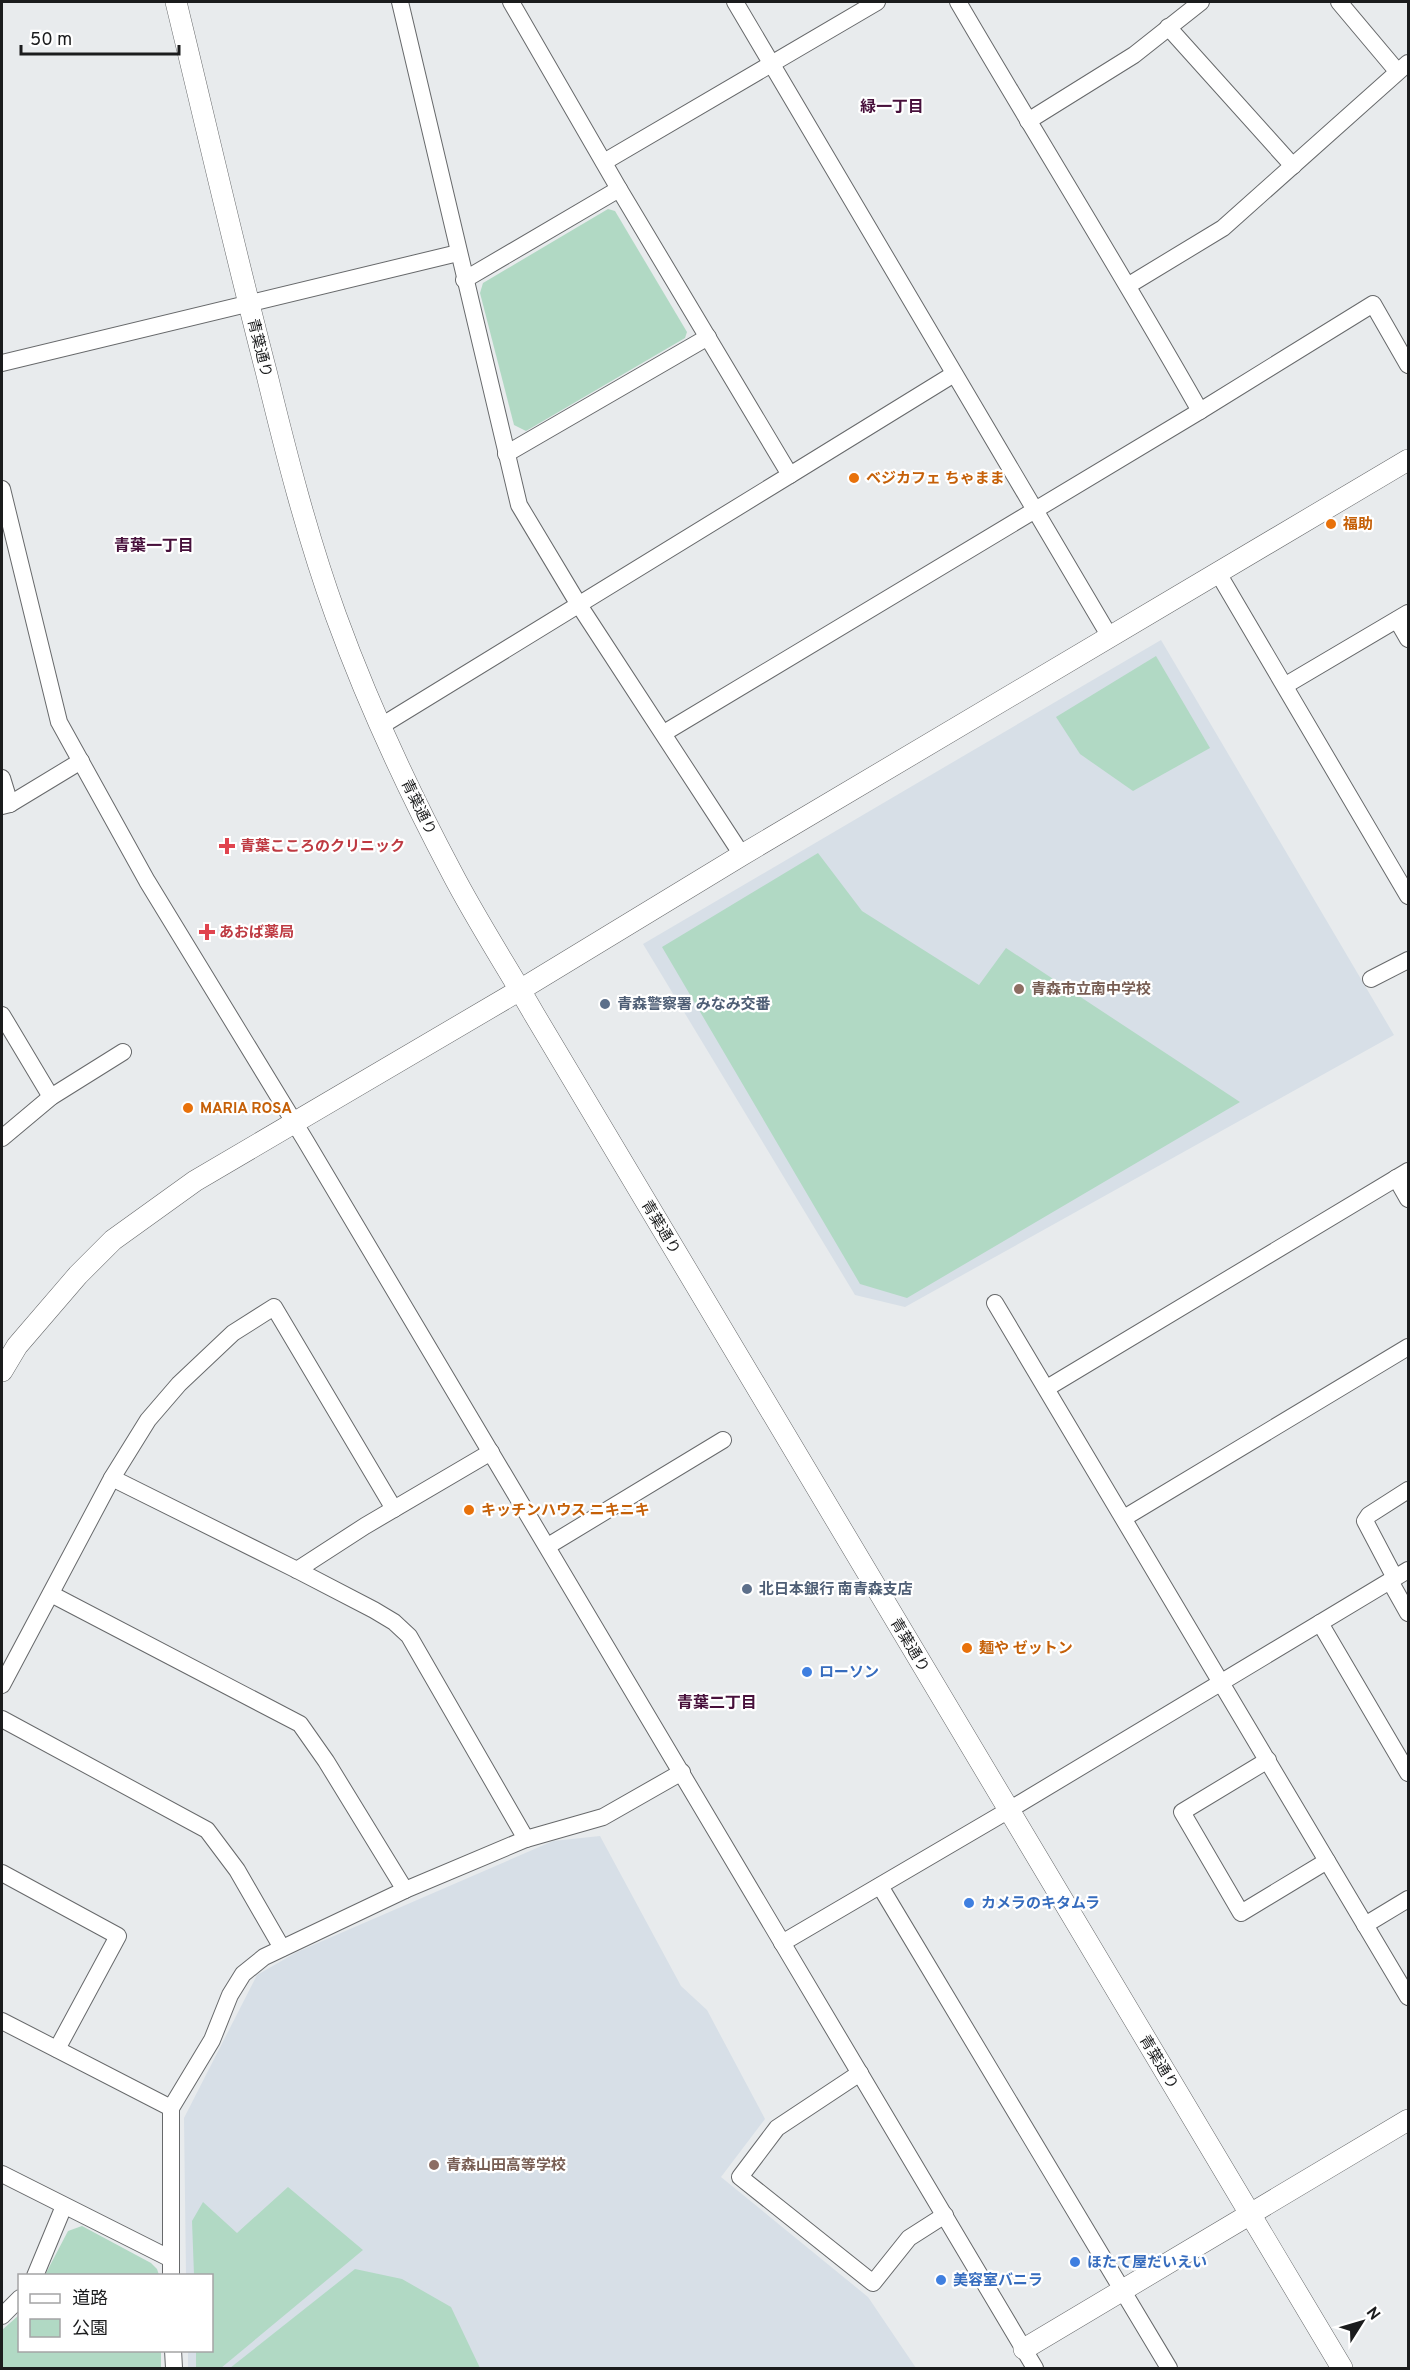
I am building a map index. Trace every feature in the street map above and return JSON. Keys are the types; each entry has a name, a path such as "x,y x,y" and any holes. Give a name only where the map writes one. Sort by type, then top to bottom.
{"street":[{"name":"青葉通り","path":"176,2 249,304 290,465 314,548 337,619 381,726 453,876 1342,2368"},
{"path":"400,2 519,505 579,605 742,855"},
{"path":"511,2 619,189 790,475"},
{"path":"735,2 1110,637"},
{"path":"604,162 877,2"},
{"path":"958,2 1129,285 1200,411"},
{"path":"1028,121 1134,55 1201,2"},
{"path":"1129,285 1223,228 1403,67 1339,2"},
{"path":"1168,27 1293,166"},
{"path":"464,280 619,189"},
{"path":"2,363 458,253"},
{"path":"664,733 1200,411 1373,304 1408,365"},
{"path":"506,454 708,337"},
{"path":"381,726 954,374"},
{"path":"2,1371 17,1346 78,1275 113,1240 144,1215 195,1181 520,990 742,855 1408,460"},
{"path":"2,489 58,722 147,881 548,1546 1035,2368"},
{"path":"1218,573 1286,685 1408,896"},
{"path":"1286,685 1403,616 1408,639"},
{"path":"2,778 6,805 81,761"},
{"path":"1371,979 1408,960"},
{"path":"2,1015 51,1097"},
{"path":"2,1138 51,1097 123,1052"},
{"path":"1047,1388 1402,1174 1408,1199"},
{"path":"995,1302 1408,1997"},
{"path":"2,1685 112,1478 148,1420 179,1384 233,1333 274,1307 394,1509"},
{"path":"1124,1518 1408,1347"},
{"path":"548,1546 723,1440"},
{"path":"297,1570 491,1452"},
{"path":"112,1478 297,1570 394,1622 409,1636 526,1839"},
{"path":"1408,1490 1369,1515 1365,1521 1398,1577 1408,1613"},
{"path":"782,1943 1398,1577"},
{"path":"51,1594 300,1724 326,1761 405,1890"},
{"path":"1320,1623 1408,1773"},
{"path":"2,1719 207,1830 237,1870 282,1948"},
{"path":"1268,1760 1182,1812 1199,1842 1241,1913 1327,1861"},
{"path":"2,2174 64,2206 171,2267 171,2108 212,2040 230,1995 243,1974 264,1957 405,1890 526,1839 603,1816 682,1772"},
{"path":"2,1873 118,1935 57,2049"},
{"path":"880,1886 1169,2368"},
{"path":"1365,1925 1408,1899"},
{"path":"2,2021 171,2108"},
{"path":"860,2073 777,2128 740,2177 873,2283 909,2238 945,2215"},
{"path":"1024,2349 1408,2120"},
{"path":"36,2274 64,2206"},
{"path":"2,2316 18,2300"},
{"path":"173,2352 174,2368"}],"shaded area":[{"name":"青森市立南中学校","path":"1161,640 1394,1035 905,1307 855,1295 643,944"},
{"path":"600,1836 681,1986 707,2010 765,2119 721,2177 868,2297 916,2368 188,2368 188,2352 213,2352 213,2274 186,2274 184,2118 257,1975 297,1952 553,1841"}],"green space":[{"path":"608,209 615,211 687,332 685,338 526,431 514,425 480,293 483,283"},
{"path":"1156,656 1210,748 1133,791 1080,754 1056,717"},
{"path":"818,853 862,911 979,985 1006,948 1240,1102 907,1298 860,1284 662,947"},
{"path":"288,2187 363,2250 221,2368 196,2368 196,2352 213,2352 213,2274 194,2274 192,2221 203,2202 237,2233"},
{"path":"82,2226 151,2263 159,2274 46,2274 68,2231"},
{"path":"355,2269 402,2279 451,2307 480,2368 230,2368"},
{"path":"18,2316 18,2352 161,2352 161,2368 2,2368 2,2330"}],"place":[{"name":"ベジカフェ ちゃまま","path":"854,478"},
{"name":"福助","path":"1331,524"},
{"name":"青葉こころのクリニック","path":"227,846"},
{"name":"あおば薬局","path":"207,932"},
{"name":"青森市立南中学校","path":"1019,989"},
{"name":"青森警察署 みなみ交番","path":"605,1004"},
{"name":"MARIA ROSA","path":"188,1108"},
{"name":"キッチンハウス ニキニキ","path":"469,1510"},
{"name":"北日本銀行 南青森支店","path":"747,1589"},
{"name":"麺や ゼットン","path":"967,1648"},
{"name":"ローソン","path":"807,1672"},
{"name":"カメラのキタムラ","path":"969,1903"},
{"name":"青森山田高等学校","path":"434,2165"},
{"name":"ほたて屋だいえい","path":"1075,2262"},
{"name":"美容室バニラ","path":"941,2280"}],"district":[{"name":"緑一丁目","path":"892,106"},
{"name":"青葉一丁目","path":"154,545"},
{"name":"青葉二丁目","path":"717,1702"}]}
